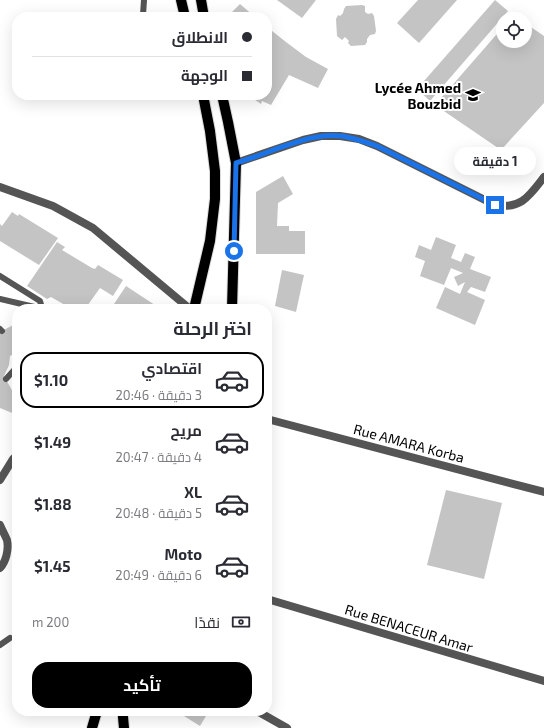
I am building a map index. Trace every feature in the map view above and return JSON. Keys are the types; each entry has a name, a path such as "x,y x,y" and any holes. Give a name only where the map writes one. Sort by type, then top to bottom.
{"main road":[{"path":"181,0 184,12"},
{"path":"201,0 203,12"},
{"path":"195,304 210,241 215,199 215,171 204,100"},
{"path":"223,100 236,163 232,304"},
{"path":"92,728 96,716"},
{"path":"123,716 124,728"}],"street":[{"path":"236,163 303,140 321,136 340,136 359,139 377,146 495,205 510,206 524,201 544,177"},
{"path":"0,187 53,206 93,228 184,304"},
{"name":"Rue AMARA Korba","path":"272,420 544,492"},
{"path":"0,480 12,461"},
{"path":"0,525 7,542 7,555 2,567 0,568"},
{"name":"Rue BENACEUR Amar","path":"272,600 544,681"},
{"path":"266,716 287,728"}],"lane":[{"path":"143,12 144,0"},
{"path":"0,276 40,301 41,304"},
{"path":"0,299 22,304"},
{"path":"6,379 12,373"},
{"path":"0,645 10,638"}],"building":[{"path":"277,0 316,0 302,18"},
{"path":"418,0 457,0 419,43 397,23"},
{"path":"495,0 508,11 496,12 496,25 430,101 417,89"},
{"path":"240,4 249,12 232,12"},
{"path":"346,6 365,6 365,12 368,14 372,13 374,16 376,31 375,34 370,35 365,45 351,46 345,37 342,40 337,36 336,19 338,15 340,16 343,13"},
{"path":"532,28 544,36 544,103 501,150 435,105 496,35 496,48 532,48"},
{"path":"272,31 306,57 328,69 318,88 289,75 271,105 262,101 261,104 255,100 272,100"},
{"path":"283,176 293,194 278,203 277,226 289,226 289,231 305,231 305,254 256,254 256,192"},
{"path":"12,212 18,216 19,214 58,238 39,265 0,241 0,224 2,226"},
{"path":"436,237 456,245 451,258 461,262 465,253 475,257 470,269 491,277 485,292 471,287 467,292 485,300 475,325 436,308 445,287 460,294 465,282 458,286 454,277 463,273 451,268 444,285 420,276 425,261 415,257 419,245 431,250"},
{"path":"57,242 65,247 62,250 92,268 95,269 98,265 123,280 113,296 100,288 89,304 63,304 51,297 47,299 27,286"},
{"path":"282,270 304,275 296,312 275,306"},
{"path":"126,286 153,304 114,304"},
{"path":"12,326 12,355 10,356 9,365 4,376 12,390 12,413 0,408 0,332"},
{"path":"446,490 502,503 484,579 427,565"},
{"path":"184,716 206,716 200,726"}],"place":[{"name":"Lycée Ahmed Bouzbid","path":"473,95"}],"route":[{"path":"234,251 236,163 303,140 321,136 340,136 359,139 377,146 495,205"}]}
